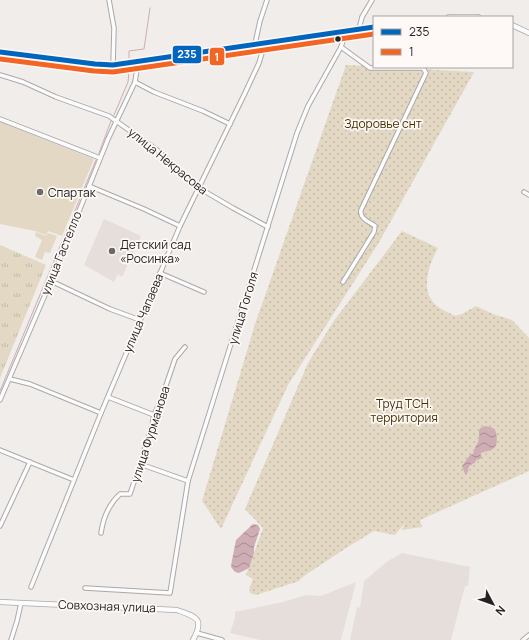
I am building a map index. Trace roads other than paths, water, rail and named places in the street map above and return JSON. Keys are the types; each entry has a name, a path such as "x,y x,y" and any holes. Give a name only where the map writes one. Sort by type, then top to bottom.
{"street":[{"path":"108,0 114,28 113,65"},
{"path":"255,44 260,20 267,0"},
{"path":"359,29 362,17 372,0"},
{"path":"513,26 529,33"},
{"path":"0,52 113,65 373,27"},
{"name":"улица Гоголя","path":"86,588 170,593 188,481 297,133 305,113 341,46 344,38 344,32"},
{"name":"улица Чапаева","path":"31,587 101,413 180,226 259,63 265,43"},
{"path":"341,46 370,68 423,68 426,73 360,214 375,226 374,232 343,282"},
{"name":"улица Гастелло","path":"0,400 51,281 116,120 135,82 138,62"},
{"name":"улица Некрасова","path":"0,75 22,82 56,97 100,112 116,120 169,159 199,188 268,227"},
{"path":"135,82 154,92 203,111 230,124"},
{"path":"0,119 100,158"},
{"path":"89,186 180,226"},
{"path":"524,192 529,195"},
{"path":"160,273 204,292"},
{"path":"51,281 140,320"},
{"name":"улица Фурманова","path":"101,533 110,506 120,494 130,494 154,415 161,400 175,359 184,347"},
{"path":"10,379 30,384 101,413"},
{"path":"108,397 154,415"},
{"path":"0,450 74,480"},
{"path":"0,526 30,462"},
{"path":"140,464 188,481"},
{"name":"Совхозная улица","path":"0,602 176,610 196,618 199,624 197,633"},
{"path":"11,640 21,602"},
{"path":"194,640 197,633 222,640"},
{"path":"523,640 529,635"}],"water":[{"path":"486,426 495,430 497,443 492,450 480,454 482,456 480,459 476,460 475,463 469,467 468,472 465,474 462,466 470,455 473,454 479,439 480,428"},
{"path":"253,524 258,525 260,529 249,568 239,573 235,572 231,567 236,540"}],"waterway":[{"path":"129,58 129,51 144,49 150,8"},
{"path":"114,115 128,82 129,71"},
{"path":"99,153 111,121"},
{"path":"0,391 96,160"}],"place":[{"name":"Спартак","path":"40,192"},
{"name":"Детский сад «Росинка»","path":"112,251"}],"park label":[{"name":"Здоровье снт","path":"383,123"},
{"name":"Труд ТСН. территория","path":"404,410"}]}
